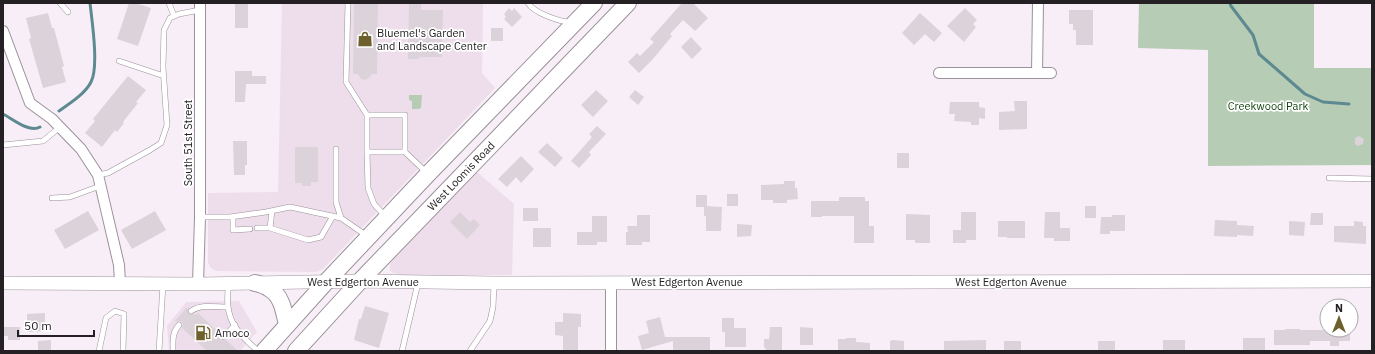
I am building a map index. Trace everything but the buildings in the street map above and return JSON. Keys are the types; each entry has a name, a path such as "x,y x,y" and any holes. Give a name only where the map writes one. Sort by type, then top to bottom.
{"main road":[{"name":"West Loomis Road","path":"300,349 360,281 628,3"},
{"path":"264,351 368,237 585,11 594,39"},
{"path":"387,218 404,236"},
{"path":"255,283 270,289 277,295 281,302 284,328 300,349"}],"street":[{"path":"1037,72 1038,3"},
{"name":"South 51st Street","path":"198,284 200,217 200,7"},
{"path":"3,31 30,103 60,127 81,149 98,175 118,265 120,283"},
{"path":"939,72 1051,73"},
{"name":"West Edgerton Avenue","path":"3,283 198,284 360,281 494,283 1372,281"},
{"path":"611,282 611,351"}],"lane":[{"path":"60,3 68,12"},
{"path":"169,3 174,16"},
{"path":"348,3 346,82 367,115 368,188 374,204 387,218"},
{"path":"528,3 532,9 563,22 585,11"},
{"path":"98,175 108,173 161,143 167,125 164,76 164,30 170,18 200,7"},
{"path":"119,61 164,76"},
{"path":"367,115 405,116 405,152"},
{"path":"3,145 43,142 60,127"},
{"path":"336,149 336,202 341,218"},
{"path":"367,152 405,152 428,174"},
{"path":"1329,178 1372,178"},
{"path":"52,198 70,197 100,186"},
{"path":"200,217 233,217 272,211 290,206 341,218 368,237"},
{"path":"270,228 272,211"},
{"path":"257,228 270,228 308,240 321,237 334,216"},
{"path":"233,217 233,230 250,229"},
{"path":"402,351 418,282"},
{"path":"229,283 226,298 228,311 240,335 258,351"},
{"path":"470,351 490,321 493,307 494,283"},
{"path":"159,351 162,284"},
{"path":"192,311 196,308 202,307 227,307"},
{"path":"99,351 106,318 115,311 124,314 123,351"},
{"path":"173,351 174,330 179,325"},
{"path":"224,338 235,325"}],"shaded area":[{"path":"282,3 483,3 482,73 495,88 323,269 316,272 216,271 211,268 208,263 208,193 278,192"},
{"path":"477,172 514,204 512,275 401,275 393,273 390,270 390,264 393,260"},
{"path":"239,301 257,332 240,351 169,351 167,326 186,302"}],"green space":[{"name":"Creekwood Park","path":"1139,3 1314,3 1314,68 1372,68 1372,165 1208,166 1208,50 1138,48"},
{"path":"409,95 422,95 421,108 412,109 412,101 409,100"}],"waterway":[{"path":"59,111 85,91 91,82 95,55 90,3"},
{"path":"1230,3 1253,35 1259,54 1305,94 1323,102 1349,104"},
{"path":"3,114 26,127 40,127"}],"place":[{"name":"Bluemel's Garden and Landscape Center","path":"365,39"},
{"name":"Amoco","path":"203,333"}]}
